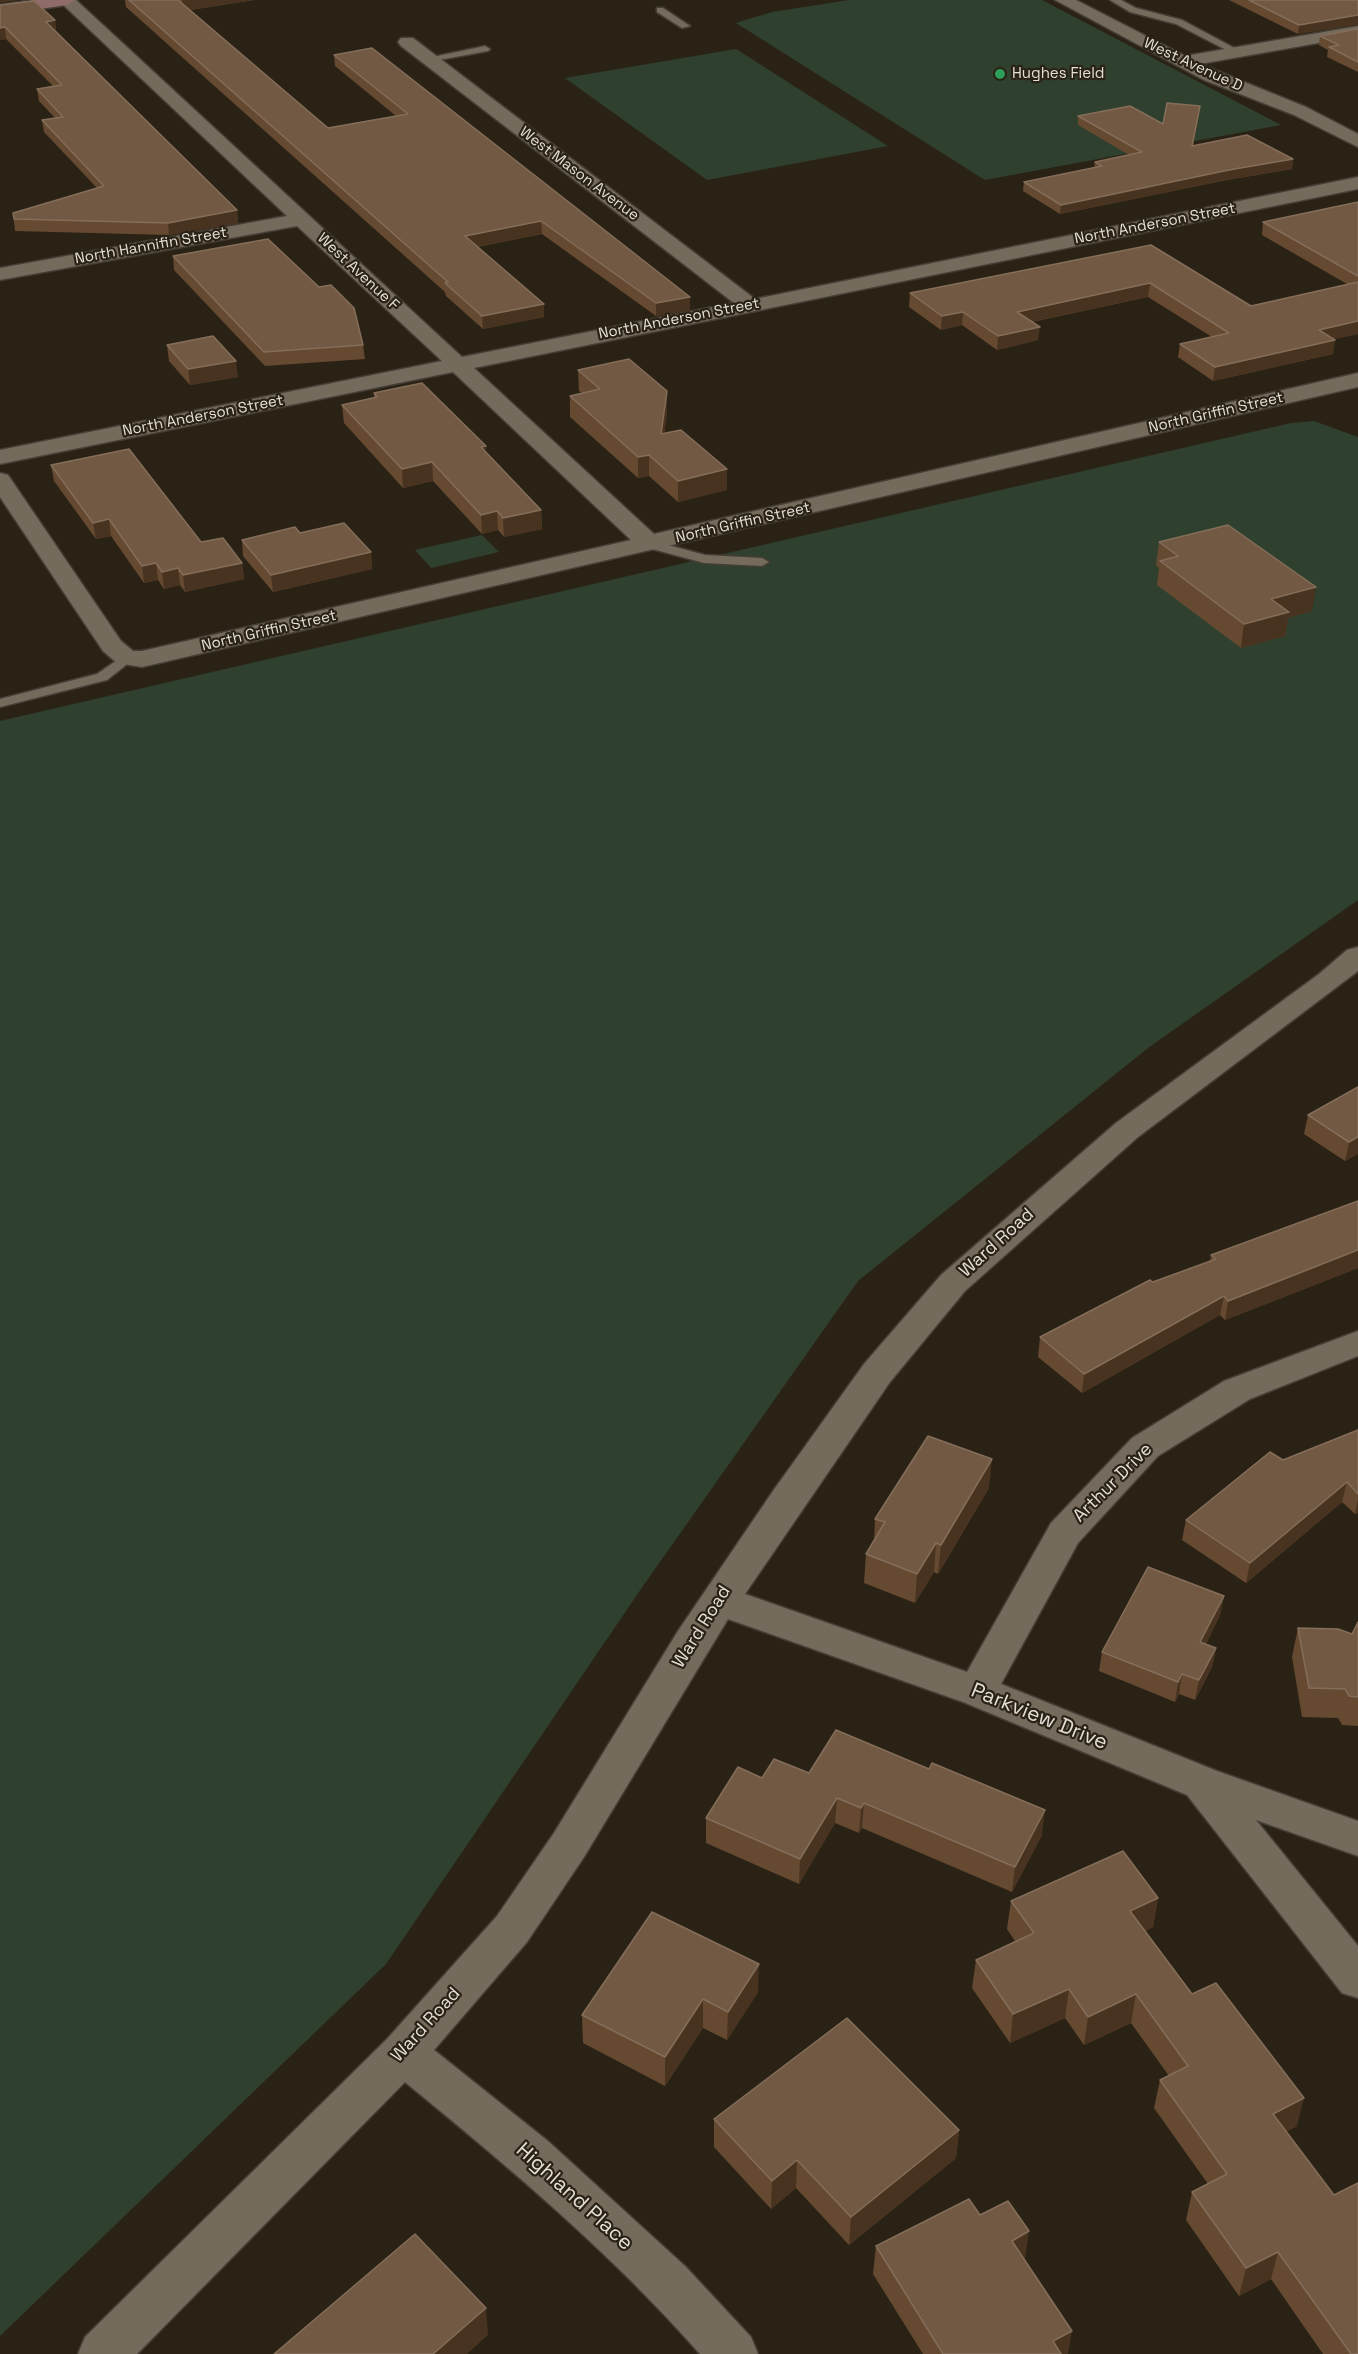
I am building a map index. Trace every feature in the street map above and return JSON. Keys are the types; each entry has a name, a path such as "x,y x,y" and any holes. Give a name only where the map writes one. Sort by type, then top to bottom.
{"main road":[{"path":"0,10 66,0"}],"street":[{"name":"West Avenue F","path":"66,0 650,544"},
{"name":"West Avenue D","path":"1063,0 1227,84 1300,111 1358,141"},
{"path":"1183,62 1358,31"},
{"name":"West Mason Avenue","path":"407,42 750,305"},
{"name":"North Anderson Street","path":"0,457 1358,183"},
{"name":"North Hannifin Street","path":"0,274 303,219"},
{"name":"North Griffin Street","path":"126,658 160,656 1358,380"},
{"path":"0,480 112,646 126,658"},
{"name":"Ward Road","path":"103,2354 403,2053 518,1920 568,1845 719,1600 877,1373 953,1283 1127,1130 1357,958"},
{"name":"Arthur Drive","path":"976,1691 1064,1533 1145,1448 1238,1390 1358,1343"},
{"name":"Parkview Drive","path":"719,1600 976,1691 1202,1783 1358,1839"},
{"path":"1202,1783 1358,1979"},
{"name":"Highland Place","path":"403,2053 532,2157 669,2283 733,2354"}],"lane":[{"path":"1114,0 1133,10 1179,22 1238,52"},
{"path":"660,10 685,26"},
{"path":"428,59 488,51 475,42"},
{"path":"650,544 704,559 762,562"},
{"path":"0,704 102,677 126,658"}],"green space":[{"name":"Hughes Field","path":"849,0 1042,0 1281,125 985,180 736,23 772,12"},
{"path":"736,49 888,146 707,180 565,78"},
{"path":"1314,421 1358,437 1358,900 1148,1048 858,1281 643,1586 386,1964 0,2336 0,721 1291,423"},
{"path":"482,535 499,552 431,568 415,550"}],"building":[{"path":"129,0 178,0 328,128 408,114 334,55 372,48 690,297 656,303 541,221 465,236 544,304 482,316 445,283 448,282"},
{"path":"1249,0 1358,0 1358,15 1299,25"},
{"path":"34,1 55,20 46,22 237,210 168,223 14,219 13,213 104,186 42,120 63,117 37,89 62,85 5,27 0,28 0,5"},
{"path":"1358,29 1358,62 1329,47 1339,45 1320,36"},
{"path":"1167,103 1200,106 1192,146 1247,135 1293,159 1061,205 1024,182 1102,166 1095,162 1142,152 1078,116 1130,106 1163,124"},
{"path":"1358,202 1358,276 1263,222"},
{"path":"268,239 319,287 331,285 354,308 363,345 264,352 173,256"},
{"path":"1151,245 1251,306 1358,282 1358,321 1319,330 1335,340 1215,367 1180,344 1229,333 1150,283 1017,312 1040,327 998,336 963,312 942,316 910,293"},
{"path":"213,336 236,361 188,369 167,345"},
{"path":"629,359 667,391 661,434 681,430 727,469 678,481 649,455 638,457 570,396 600,389 578,370"},
{"path":"422,383 486,446 481,447 541,510 503,518 497,511 481,515 432,462 402,469 342,405 377,397 374,393"},
{"path":"129,449 201,542 223,538 242,563 183,575 178,568 162,572 156,563 142,566 109,519 93,523 51,465"},
{"path":"344,523 371,552 271,575 242,540 295,527 300,533"},
{"path":"1228,525 1316,587 1271,599 1289,612 1244,624 1160,561 1178,556 1159,542"},
{"path":"1358,1087 1358,1137 1349,1142 1308,1115"},
{"path":"1358,1201 1358,1250 1228,1301 1224,1296 1084,1374 1040,1337 1150,1280 1153,1282 1216,1259 1211,1255"},
{"path":"1358,1430 1358,1494 1347,1482 1250,1563 1186,1520 1270,1452 1283,1460"},
{"path":"928,1436 992,1459 941,1545 936,1543 917,1574 866,1554 885,1522 875,1519"},
{"path":"1148,1567 1224,1596 1200,1642 1216,1648 1199,1680 1182,1674 1178,1682 1102,1652"},
{"path":"1358,1622 1358,1697 1349,1696 1345,1689 1309,1688 1298,1628 1338,1629 1352,1634"},
{"path":"836,1730 929,1769 932,1763 1045,1810 1015,1867 864,1803 861,1808 837,1798 800,1859 706,1818 738,1767 762,1778 774,1759 809,1773"},
{"path":"1123,1851 1158,1898 1130,1911 1192,1994 1216,1983 1304,2098 1273,2114 1334,2195 1358,2183 1358,2354 1351,2354 1278,2252 1246,2268 1192,2192 1227,2174 1160,2080 1188,2066 1136,1994 1088,2017 1069,1989 1013,2014 976,1960 1034,1933 1011,1901"},
{"path":"652,1912 759,1964 728,2012 703,1999 665,2057 582,2015"},
{"path":"847,2018 959,2130 851,2217 797,2160 772,2181 714,2119"},
{"path":"969,2199 980,2215 1008,2201 1029,2231 1012,2241 1072,2331 1053,2341 1061,2354 943,2354 876,2246"},
{"path":"415,2234 486,2308 433,2354 274,2354"}],"place":[{"name":"Hughes Field","path":"1000,74"}]}
